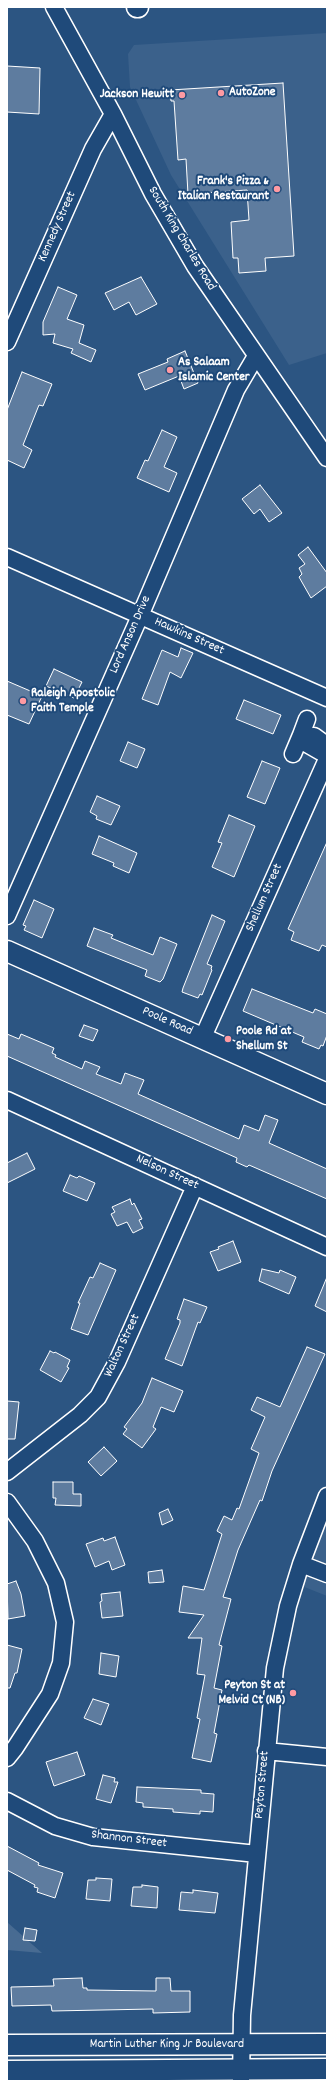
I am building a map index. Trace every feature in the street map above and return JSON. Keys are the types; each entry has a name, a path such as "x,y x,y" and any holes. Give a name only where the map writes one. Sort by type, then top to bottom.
{"main road":[{"name":"Poole Road","path":"7,951 203,1037 327,1094"},
{"name":"Martin Luther King Jr Boulevard","path":"7,2045 327,2044"},
{"name":"Martin Luther King Jr Boulevard","path":"7,2072 241,2075 327,2069"}],"street":[{"name":"South King Charles Road","path":"54,7 113,114 167,219 199,272 327,458"},
{"name":"Kennedy Street","path":"7,342 92,150 113,114"},
{"name":"Lord Anson Drive","path":"7,916 10,899 140,616 236,390 256,356"},
{"name":"Hawkins Street","path":"7,557 327,698"},
{"path":"293,754 303,736 307,719"},
{"path":"303,736 314,736 325,744 327,750"},
{"name":"Shellum Street","path":"203,1037 327,760"},
{"name":"Nelson Street","path":"7,1100 327,1247"},
{"name":"Walton Street","path":"7,1472 80,1415 98,1397 117,1362 195,1186"},
{"name":"Peyton Street","path":"241,2075 243,1993 274,1668 288,1606 301,1564 327,1496"},
{"path":"7,1502 35,1541 56,1583 65,1622 61,1663 50,1694 7,1758"},
{"path":"301,1564 327,1574"},
{"path":"266,1751 327,1757"},
{"name":"Shannon Street","path":"7,1801 55,1826 93,1837 257,1854"}],"shaded area":[{"path":"327,33 327,353 289,365 171,175 130,87 128,54 134,45"},
{"path":"327,1520 327,1596 302,1586"},
{"path":"7,1922 42,1953 7,1950"}],"building":[{"path":"7,66 40,68 39,114 7,112"},
{"path":"283,83 294,256 265,258 266,271 239,273 238,258 233,258 231,222 249,220 247,190 188,194 186,159 178,160 174,101 171,101 170,90"},
{"path":"141,277 157,304 136,315 129,302 114,310 105,293"},
{"path":"58,287 77,295 67,319 84,325 79,343 96,350 91,362 71,353 73,349 53,343 55,334 43,335 43,322"},
{"name":"As Salaam Islamic Center","path":"185,351 198,383 184,389 179,376 145,390 138,374 168,362 167,359"},
{"path":"22,372 52,384 43,406 39,405 23,445 32,450 24,468 7,460 7,410"},
{"path":"162,430 177,437 164,467 177,473 169,492 137,478 145,460 148,461"},
{"path":"260,485 282,513 269,522 260,509 254,514 242,499"},
{"path":"308,547 327,573 327,586 311,598 299,577 302,574 299,568 305,564 298,555"},
{"path":"181,648 193,653 181,678 170,672 158,705 142,699 162,650 178,657"},
{"path":"54,669 82,682 74,698 46,686"},
{"name":"Raleigh Apostolic Faith Temple","path":"7,681 42,696 29,724 7,715"},
{"path":"244,700 281,715 273,734 236,719"},
{"path":"128,742 145,749 137,768 120,761"},
{"path":"262,761 280,768 265,804 247,797"},
{"path":"97,796 120,806 111,825 96,819 97,816 90,812"},
{"path":"229,815 255,826 234,877 212,867 222,843 218,842"},
{"path":"99,836 137,853 129,873 113,866 114,863 92,854"},
{"path":"327,842 327,947 322,945 319,951 291,940 294,932 288,929"},
{"path":"34,900 54,909 42,938 24,930 26,926 23,925"},
{"path":"212,915 225,921 207,964 212,966 212,970 202,995 200,994 198,998 182,992"},
{"path":"94,928 113,935 111,938 153,955 160,937 177,944 163,979 160,982 145,976 147,970 87,946"},
{"path":"252,989 313,1013 315,1009 327,1014 327,1035 323,1046 321,1045 319,1049 302,1042 304,1037 243,1011"},
{"path":"84,1025 98,1030 93,1041 79,1036"},
{"path":"7,1034 19,1039 21,1034 54,1048 52,1053 56,1055 55,1057 82,1069 85,1061 100,1067 96,1074 121,1084 125,1073 144,1080 138,1094 239,1139 244,1125 259,1131 265,1115 278,1120 269,1143 327,1169 327,1199 249,1165 247,1167 236,1162 237,1158 7,1056"},
{"path":"27,1153 35,1169 7,1183 7,1163"},
{"path":"70,1175 77,1178 79,1176 95,1183 87,1201 63,1191"},
{"path":"130,1199 132,1205 134,1203 142,1219 139,1220 143,1228 133,1233 127,1222 117,1226 111,1214 115,1212 112,1207"},
{"path":"233,1241 241,1262 218,1271 210,1252"},
{"path":"100,1263 116,1270 88,1335 71,1329 80,1303 78,1303 90,1277 93,1278"},
{"path":"262,1269 279,1273 280,1270 296,1277 289,1294 259,1281"},
{"path":"327,1277 327,1312 315,1306"},
{"path":"184,1299 207,1307 200,1323 198,1322 182,1366 165,1359 180,1323 180,1320 177,1319"},
{"path":"307,1347 325,1354 272,1471 262,1501 260,1500 238,1550 223,1597 231,1599 219,1645 222,1646 214,1688 222,1690 214,1733 217,1734 211,1762 192,1758 200,1719 197,1718 205,1675 197,1674 202,1638 188,1638 204,1615 179,1612 183,1586 204,1590 222,1534 217,1531 224,1516 232,1520 237,1508 239,1509 259,1453 251,1449 265,1417 251,1410 257,1397 280,1407"},
{"path":"50,1351 70,1360 67,1367 69,1368 61,1382 40,1370"},
{"path":"152,1378 183,1391 174,1412 161,1407 153,1427 156,1429 142,1448 123,1434 127,1429 124,1427 142,1403"},
{"path":"7,1401 19,1402 15,1439 7,1439"},
{"path":"104,1447 117,1461 101,1476 88,1462"},
{"path":"53,1482 73,1482 73,1494 81,1494 81,1506 55,1505 56,1498 53,1498"},
{"path":"168,1509 173,1520 162,1525 159,1513"},
{"path":"115,1537 125,1565 112,1570 109,1561 95,1567 86,1544 103,1538 104,1541"},
{"path":"162,1570 164,1582 149,1583 148,1572"},
{"path":"16,1581 21,1594 25,1616 8,1619 7,1584"},
{"path":"120,1592 123,1616 102,1618 100,1602 102,1601 101,1594"},
{"path":"7,1645 22,1649 17,1673 15,1673 10,1688 7,1688"},
{"path":"101,1653 119,1656 116,1677 99,1674"},
{"path":"93,1699 109,1704 101,1725 84,1718"},
{"path":"77,1752 85,1775 54,1786 46,1762"},
{"path":"103,1775 115,1778 114,1782 118,1782 111,1803 96,1799"},
{"path":"137,1787 201,1790 201,1793 214,1794 213,1812 200,1811 200,1814 173,1812 173,1809 143,1807 143,1803 136,1802"},
{"path":"7,1846 39,1863 38,1865 63,1873 55,1898 37,1892 38,1888 34,1887 35,1885 7,1870"},
{"path":"96,1878 112,1879 110,1901 86,1899 88,1880 96,1880"},
{"path":"142,1885 158,1887 157,1908 131,1906 133,1887 142,1887"},
{"path":"193,1890 218,1893 215,1913 179,1910 181,1892 193,1893"},
{"path":"25,1928 37,1930 35,1941 23,1940"},
{"path":"82,1978 83,1988 87,1988 87,1990 156,1991 156,1978 170,1978 171,1991 190,1991 190,2012 153,2013 153,2009 52,2011 51,2005 12,2006 11,1987 54,1986 53,1979"}],"place":[{"name":"AutoZone","path":"221,93"},
{"name":"Jackson Hewitt","path":"182,95"},
{"name":"Frank's Pizza & Italian Restaurant","path":"277,189"},
{"name":"As Salaam Islamic Center","path":"170,370"},
{"name":"Raleigh Apostolic Faith Temple","path":"23,701"},
{"name":"Poole Rd at Shellum St","path":"228,1039"},
{"name":"Peyton St at Melvid Ct (NB)","path":"293,1693"}]}
